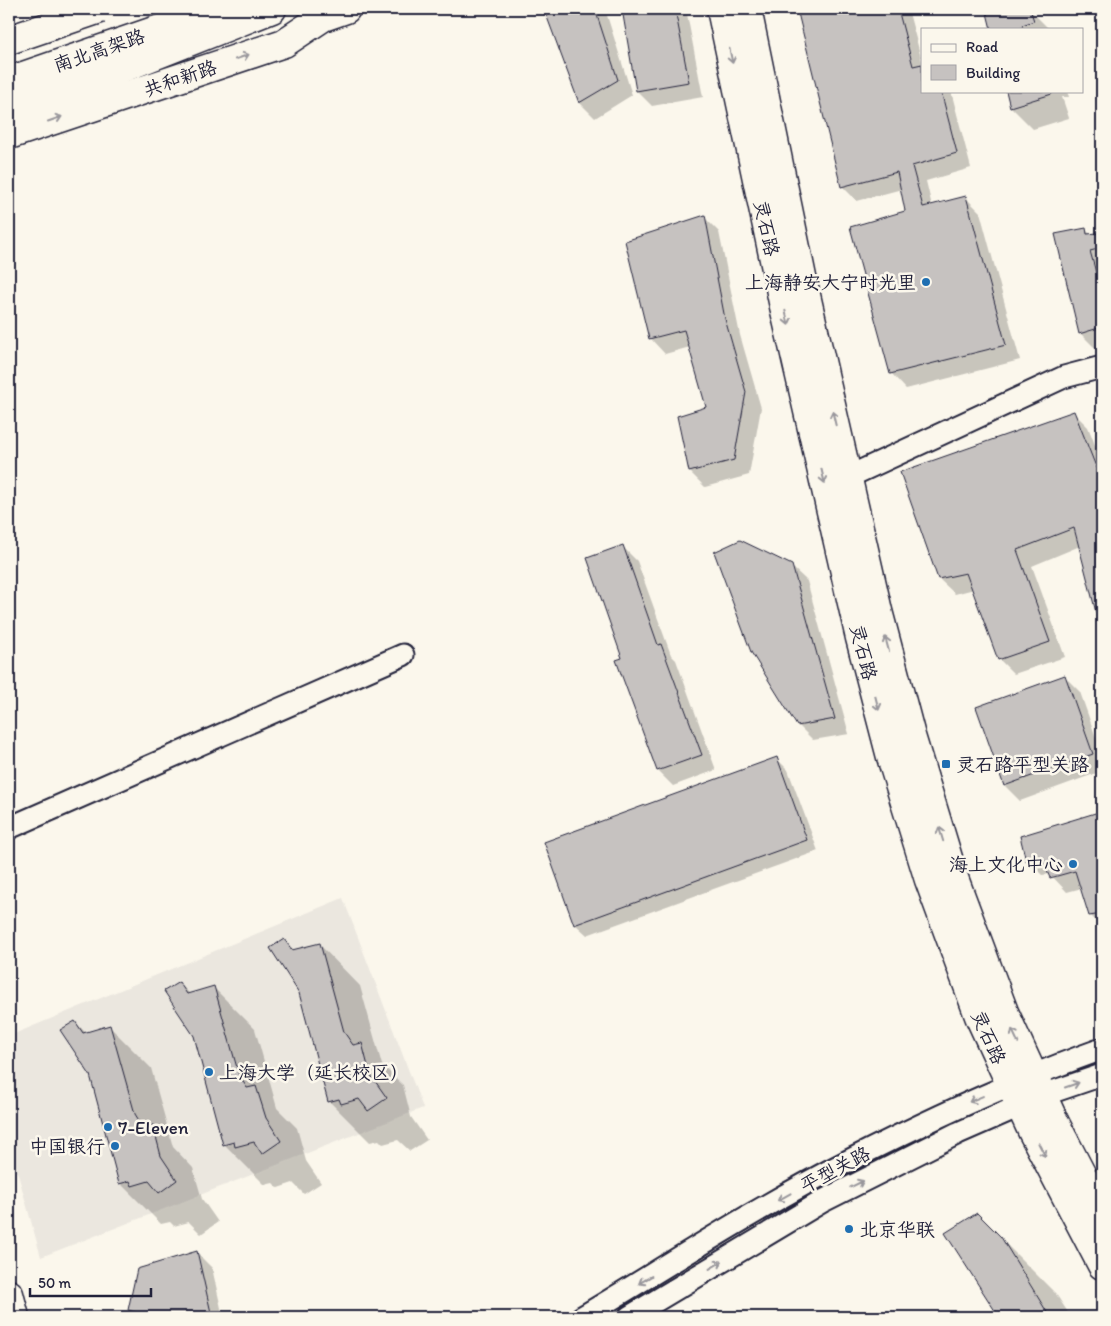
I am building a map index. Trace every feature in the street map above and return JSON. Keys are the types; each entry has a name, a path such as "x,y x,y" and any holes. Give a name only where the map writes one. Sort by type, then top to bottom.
{"main road":[{"path":"9,25 60,9"},
{"name":"南北高架路","path":"9,40 100,9"},
{"name":"南北高架路","path":"9,81 218,9"},
{"path":"9,97 145,46 252,9"},
{"path":"9,113 272,9"},
{"name":"灵石路","path":"721,9 783,302 860,638 891,757 929,880 979,1016 1102,1214"},
{"name":"灵石路","path":"747,9 803,282 878,611 911,736 955,881 1004,1012 1026,1090 1102,1265"},
{"name":"共和新路","path":"9,135 284,43 333,11"},
{"path":"9,1294 15,1317"}],"street":[{"path":"848,477 1064,377 1102,367"},
{"path":"9,828 403,654"},
{"name":"平型关路","path":"629,1317 823,1201 958,1133 1026,1090 1102,1048"},
{"name":"平型关路","path":"582,1317 768,1206 848,1161 956,1108 1026,1090 1102,1075"}],"shaded area":[{"name":"上海大学（延长校区）","path":"343,898 423,1108 41,1257 9,1142 9,1036"}],"building":[{"path":"544,9 595,9 618,80 579,103"},
{"path":"622,9 675,9 689,82 636,91"},
{"path":"797,9 898,9 913,66 921,64 921,92 941,92 957,153 912,166 923,207 966,196 1006,345 890,374 850,227 905,211 897,172 841,187"},
{"path":"986,9 1030,9 1034,21 1022,25 1023,28 991,28"},
{"path":"1006,92 1052,92 1052,94 1010,107"},
{"path":"705,215 725,319 746,392 734,460 689,472 677,416 706,407 684,330 649,339 625,241"},
{"path":"1086,228 1087,234 1098,233 1102,246 1102,248 1090,251 1102,294 1102,327 1079,334 1055,234"},
{"path":"1074,411 1102,482 1102,619 1098,620 1074,528 1017,550 1050,642 998,660 966,573 938,579 900,472"},
{"path":"740,540 792,565 835,719 797,726 751,652 714,552"},
{"path":"623,545 658,645 661,644 702,755 657,771 616,660 622,658 587,558"},
{"path":"1065,675 1093,754 1004,786 976,707"},
{"path":"777,757 807,840 574,925 544,842"},
{"name":"海上文化中心","path":"1102,811 1102,914 1089,916 1075,871 1050,878 1041,857 1026,861 1020,836"},
{"path":"284,939 292,950 320,943 344,1032 353,1045 362,1043 370,1074 387,1098 368,1111 359,1099 341,1104 339,1099 328,1102 299,993 270,948"},
{"path":"179,982 187,994 214,986 239,1075 247,1088 256,1086 266,1118 281,1141 262,1154 254,1142 235,1147 234,1142 223,1145 194,1036 164,991"},
{"path":"75,1021 83,1033 110,1025 135,1114 143,1127 153,1125 161,1156 177,1180 159,1193 149,1181 132,1186 130,1181 119,1184 90,1075 60,1030"},
{"path":"977,1213 1001,1237 1050,1317 999,1317 945,1233"},
{"path":"197,1251 212,1317 138,1317 138,1313 128,1310 137,1269"}],"place":[{"name":"上海静安大宁时光里","path":"926,282"},
{"name":"灵石路平型关路","path":"946,764"},
{"name":"海上文化中心","path":"1073,864"},
{"name":"上海大学（延长校区）","path":"209,1072"},
{"name":"7-Eleven","path":"108,1127"},
{"name":"中国银行","path":"115,1146"},
{"name":"北京华联","path":"849,1229"}]}
